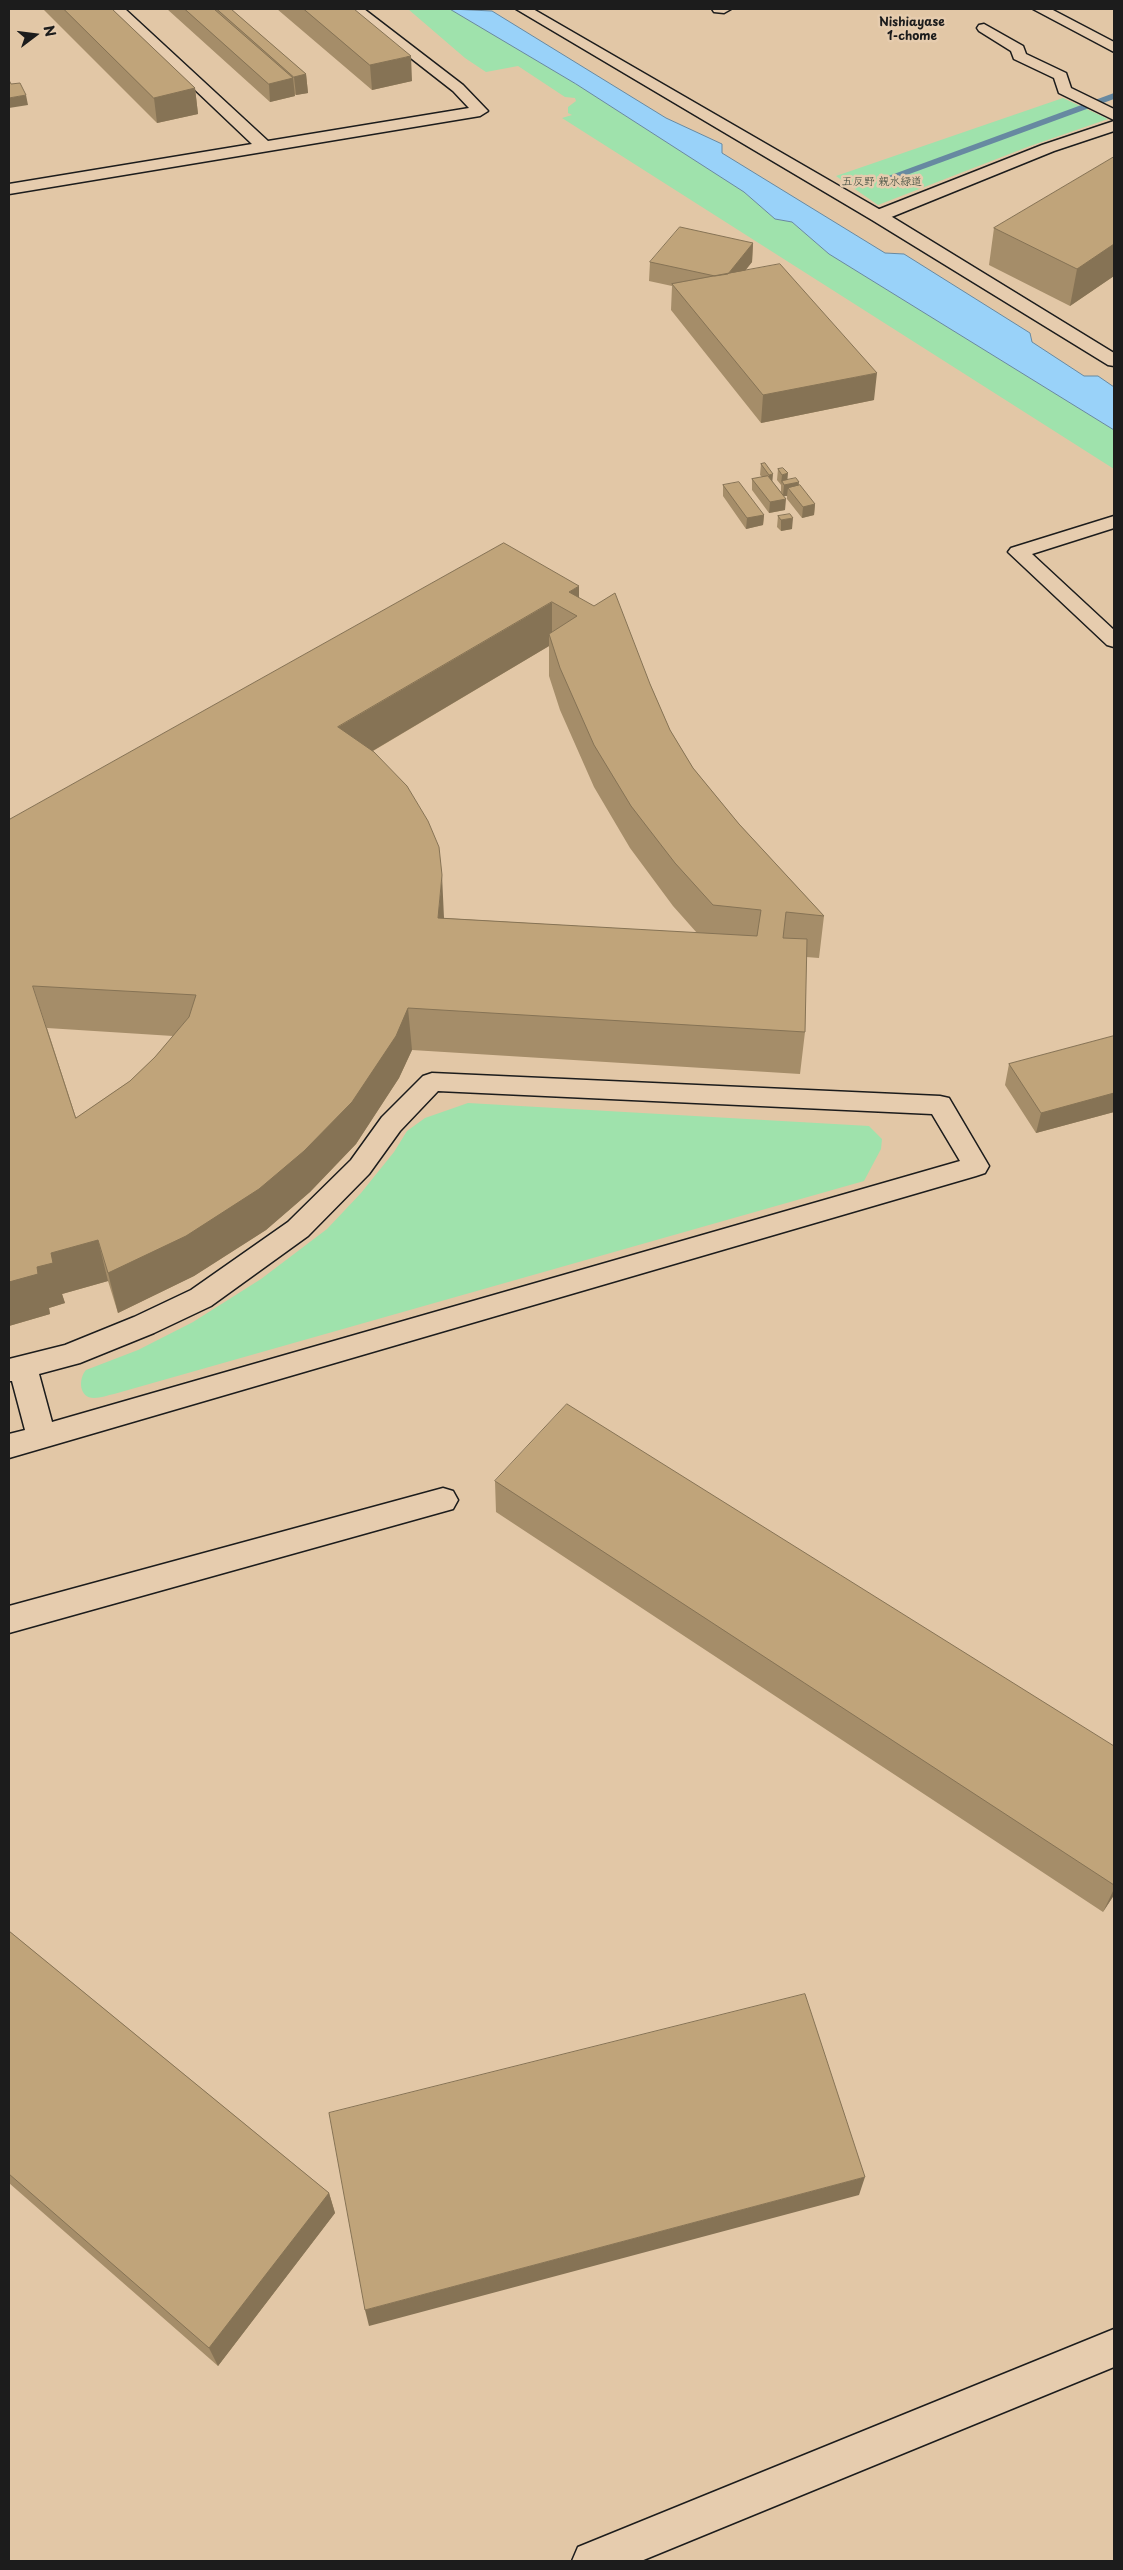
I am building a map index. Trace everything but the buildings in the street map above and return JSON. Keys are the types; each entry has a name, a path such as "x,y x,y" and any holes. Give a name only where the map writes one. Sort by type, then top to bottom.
{"street":[{"path":"117,9 264,147"},
{"path":"9,189 480,112 458,88 355,9"},
{"path":"523,9 878,216 1114,360"},
{"path":"719,9 724,9"},
{"path":"1040,9 1114,48"},
{"path":"984,28 1018,49 1019,56 1061,76 1064,90 1114,115"},
{"path":"878,216 1048,148 1114,126"},
{"path":"1114,522 1018,552 1114,642"},
{"path":"9,1446 41,1437 976,1166 940,1105 432,1082 391,1124 360,1167 305,1222 201,1298 144,1325 70,1355 16,1368 41,1437"},
{"path":"9,1620 443,1500"},
{"path":"592,2561 1114,2348"}],"green space":[{"path":"408,9 450,9 576,84 744,192 775,219 792,222 829,254 1114,430 1114,469 562,118 572,115 568,113 568,107 576,101 575,98 565,97 518,66 486,72 465,58"},
{"name":"五反野 親水緑道","path":"1063,98 1108,119 1030,146 878,205 836,176"},
{"path":"468,1103 869,1126 882,1139 881,1149 864,1181 114,1394 94,1398 85,1395 81,1383 86,1370 138,1350 193,1322 261,1279 327,1229 361,1193 394,1152 407,1131 425,1118"}],"water":[{"path":"450,9 492,11 666,118 722,144 722,153 885,253 904,254 1030,333 1032,342 1084,376 1098,376 1114,387 1114,430 829,254 792,222 775,219 744,192 576,84"}],"waterway":[{"path":"889,178 1114,96"}],"district":[{"name":"Nishiayase 1-chome","path":"912,30"}]}
